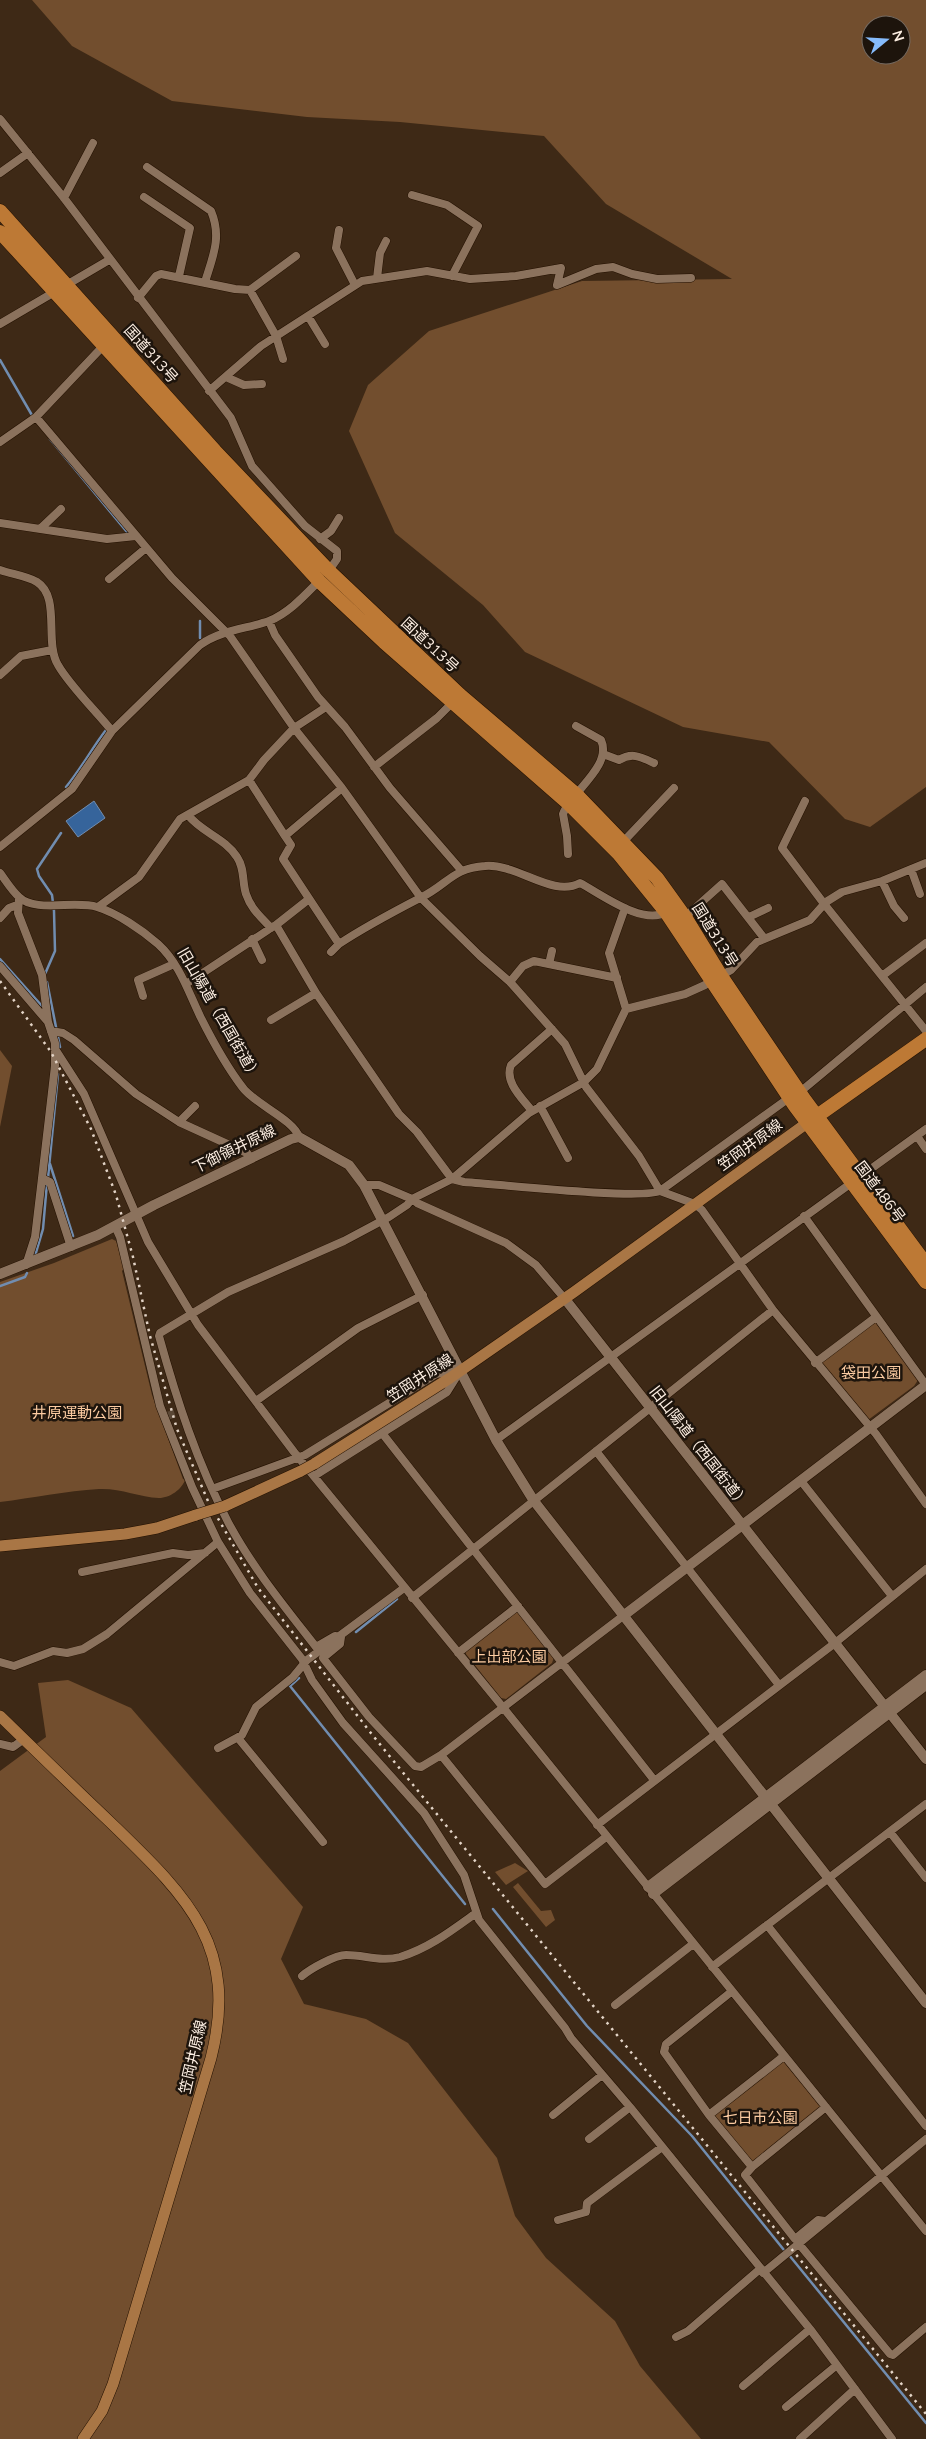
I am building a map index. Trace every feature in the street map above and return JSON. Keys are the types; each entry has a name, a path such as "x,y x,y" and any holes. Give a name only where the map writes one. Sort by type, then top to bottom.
{"highway":[{"name":"国道313号","path":"0,211 61,287 215,451 324,576 456,699 623,842 657,878 685,917 716,978"},
{"name":"国道313号","path":"0,232 61,287"},
{"name":"国道313号","path":"573,800 620,854 716,978 812,1119"},
{"path":"812,1119 926,1039"},
{"name":"国道486号","path":"812,1119 857,1179 926,1264"},
{"name":"国道486号","path":"857,1179 926,1282"}],"main road":[{"name":"笠岡井原線","path":"0,1546 125,1534 157,1528 225,1506 301,1471 461,1370 565,1299 812,1119"},
{"name":"笠岡井原線","path":"0,1716 174,1886 199,1922 208,1941 218,1981 217,2035 211,2058 113,2384 102,2411 83,2439"}],"street":[{"path":"0,119 64,198 230,418 252,466 293,513 338,553 337,559 324,576 288,610 269,621 226,632 200,645 112,731 72,789 0,847"},
{"path":"64,198 93,143"},
{"path":"0,174 28,153"},
{"path":"147,167 211,210 218,239 205,282"},
{"path":"412,195 447,205 478,226 452,276"},
{"path":"144,197 190,228 179,276"},
{"path":"339,230 336,248 355,285"},
{"path":"377,278 380,253 386,241"},
{"path":"138,298 156,276 161,274 179,276 235,289 250,290 296,256"},
{"path":"0,324 109,260"},
{"path":"209,392 261,346 355,285 377,278 428,271 470,279 516,276 561,268 557,285 596,269 613,267 632,274 657,278 691,278"},
{"path":"250,290 276,336 283,359"},
{"path":"308,316 325,344"},
{"path":"0,442 35,418 109,340"},
{"path":"226,376 244,385 262,384"},
{"path":"35,418 146,548 214,622 226,632 294,728 342,788 421,898 480,956 510,982 552,1029 573,1056 584,1082 639,1156 660,1191 695,1204 702,1210 773,1310 871,1428 926,1504"},
{"path":"41,528 61,509"},
{"path":"320,539 331,531 339,518"},
{"path":"0,523 108,539 136,536"},
{"path":"109,579 146,548"},
{"path":"0,570 35,581 45,591 50,603 52,650 58,666 112,731"},
{"path":"269,621 275,635 326,707 346,728 396,796 461,870"},
{"path":"0,675 21,656 52,650"},
{"path":"374,767 437,718 456,699"},
{"path":"98,907 139,877 180,819 250,780 264,760 294,728 326,707"},
{"path":"568,854 563,814 587,784 603,754 601,740 576,726"},
{"path":"603,754 619,760 627,756 636,755 654,763"},
{"path":"250,780 290,845 283,859 339,944"},
{"path":"285,836 342,788"},
{"path":"623,842 674,788"},
{"path":"805,801 782,848 926,1031"},
{"path":"188,815 194,823 221,841 237,856 241,864 248,900 258,916 274,926 316,993 399,1114 417,1132 452,1179 464,1182 608,1192 652,1194 660,1191 795,1095 926,988"},
{"path":"626,1009 685,994 732,970 757,942 810,920 842,892 856,886 882,881 926,863"},
{"path":"331,952 365,926 421,898 461,870 497,866 521,872 552,886 565,888 580,883 625,908 654,917 666,912"},
{"path":"911,869 920,894"},
{"path":"0,873 18,902 21,921 36,954 42,975 48,1022"},
{"path":"882,881 894,906 904,918"},
{"path":"685,917 722,884 764,938"},
{"path":"186,984 274,926 309,899"},
{"path":"0,918 8,908 18,902"},
{"name":"旧山陽道（西国街道）","path":"18,902 38,905 79,904 98,907 141,931 158,944 174,964 186,984 210,1034 243,1089 252,1098 292,1126 299,1137"},
{"path":"340,1637 334,1636 316,1646 271,1589 229,1523 190,1439 180,1412 159,1335 228,1292 344,1241 404,1208 412,1199 452,1179 532,1111 584,1082 597,1069 626,1009 609,953 625,908"},
{"path":"749,918 768,908"},
{"path":"252,939 262,960"},
{"path":"882,976 926,943"},
{"path":"549,964 552,950"},
{"path":"510,982 528,962 549,964 616,978"},
{"path":"143,996 138,980 174,964"},
{"path":"0,966 55,1032 74,1040 136,1094 179,1122 247,1153 250,1157"},
{"path":"271,1020 316,993"},
{"path":"532,1111 510,1081 508,1071 511,1066 552,1029"},
{"path":"26,1265 35,1237 46,1180 55,1032"},
{"path":"55,1049 84,1094 135,1215 191,1316 298,1458 503,1708 731,1992 882,2174 926,2231"},
{"path":"179,1122 196,1106"},
{"path":"540,1106 568,1158"},
{"path":"496,1440 926,1129"},
{"path":"917,1136 926,1149"},
{"name":"下御領井原線","path":"0,1274 71,1247 250,1157 299,1137 349,1165 364,1185 383,1220 496,1440 534,1501 926,2003"},
{"path":"46,1180 71,1247"},
{"name":"旧山陽道（西国街道）","path":"364,1185 379,1185 412,1199 416,1203 506,1243 536,1265 565,1299 926,1758"},
{"path":"340,1637 340,1644 323,1658 369,1717 415,1766 421,1767 442,1755 926,1385 804,1216"},
{"path":"115,1226 120,1237 166,1417 192,1487 218,1542 250,1593 304,1664 312,1680 343,1724 424,1813 464,1875 479,1920 571,2038 630,2107 810,2329 890,2436 881,2439"},
{"path":"256,1401 358,1328 423,1295"},
{"path":"412,1598 773,1310"},
{"path":"815,1362 876,1317"},
{"path":"212,1488 298,1458 320,1447 436,1374 461,1370"},
{"path":"314,1476 447,1392 461,1370"},
{"path":"382,1433 654,1780"},
{"path":"596,1451 779,1685"},
{"path":"801,1480 892,1596"},
{"path":"0,1662 14,1666 53,1651 66,1653 83,1649 107,1634 218,1542"},
{"path":"82,1572 173,1553 188,1555 205,1553"},
{"path":"597,1825 835,1643 926,1569"},
{"path":"218,1748 238,1738 244,1731 256,1707 293,1677 304,1664 404,1588"},
{"path":"458,1653 518,1606"},
{"path":"887,1710 926,1674"},
{"path":"650,1890 887,1710 926,1685"},
{"path":"238,1738 323,1842"},
{"path":"0,1744 13,1747 24,1739"},
{"path":"442,1755 545,1884 606,1837"},
{"path":"712,1967 926,1804"},
{"path":"890,1832 926,1878"},
{"path":"302,1976 309,1970 343,1955 377,1960 398,1957 420,1949 446,1935 476,1914"},
{"path":"767,1925 926,2126"},
{"path":"615,2004 693,1944"},
{"path":"731,1992 666,2044 664,2052 710,2115 752,2167"},
{"path":"710,2115 784,2056"},
{"path":"553,2115 602,2075"},
{"path":"590,2139 630,2107"},
{"path":"825,2221 818,2220 794,2239 745,2176 752,2167 826,2107"},
{"path":"676,2337 688,2331 762,2271 799,2244 926,2139"},
{"path":"558,2220 586,2212 587,2203 662,2148"},
{"path":"799,2244 890,2354 893,2355 926,2327"},
{"path":"743,2386 810,2329"},
{"path":"786,2407 837,2365"},
{"path":"800,2439 855,2390"}],"green space":[{"path":"32,0 926,0 926,787 870,827 845,819 769,742 683,727 525,652 483,605 395,533 349,431 368,385 429,331 582,281 732,279 606,204 544,136 400,122 307,117 172,101 72,46"},
{"path":"0,1050 12,1066 0,1127"},
{"name":"井原運動公園","path":"112,1239 116,1241 124,1268 122,1271 152,1395 183,1479 185,1480 175,1492 163,1498 99,1489 0,1502 0,1282 54,1263"},
{"name":"袋田公園","path":"875,1322 918,1380 914,1386 868,1420 822,1365 822,1361"},
{"name":"上出部公園","path":"514,1612 519,1613 554,1657 552,1663 506,1699 501,1698 466,1654 466,1650"},
{"path":"68,1680 131,1708 303,1907 281,1959 304,2004 366,2019 408,2043 497,2158 515,2216 546,2258 615,2321 640,2366 701,2439 0,2439 0,1771 46,1737 38,1683"},
{"path":"515,1863 528,1871 506,1885 495,1872"},
{"path":"518,1883 541,1911 551,1910 555,1920 546,1927 513,1887"},
{"name":"七日市公園","path":"783,2061 822,2108 752,2164 714,2116"}],"water":[{"path":"94,801 105,818 78,837 66,821"}],"waterway":[{"path":"0,360 33,417"},
{"path":"50,439 127,532"},
{"path":"200,621 200,638"},
{"path":"66,787 106,730"},
{"path":"45,974 55,951 54,911 52,895 39,876 37,869 61,833"},
{"path":"0,959 42,1006"},
{"path":"47,982 60,1047"},
{"path":"48,1178 58,1074"},
{"path":"50,1164 73,1236"},
{"path":"35,1256 43,1229 47,1183"},
{"path":"0,1286 25,1277 27,1273"},
{"path":"356,1632 397,1599"},
{"path":"299,1678 290,1686 465,1904"},
{"path":"493,1909 587,2026 692,2136 784,2250"},
{"path":"789,2255 926,2423"}],"tunnel":[{"path":"167,1416 179,1412"}],"railway":[{"path":"0,981 51,1052 91,1129 116,1195 133,1257 150,1336 177,1429 208,1501 258,1588 374,1737 926,2414"}]}
